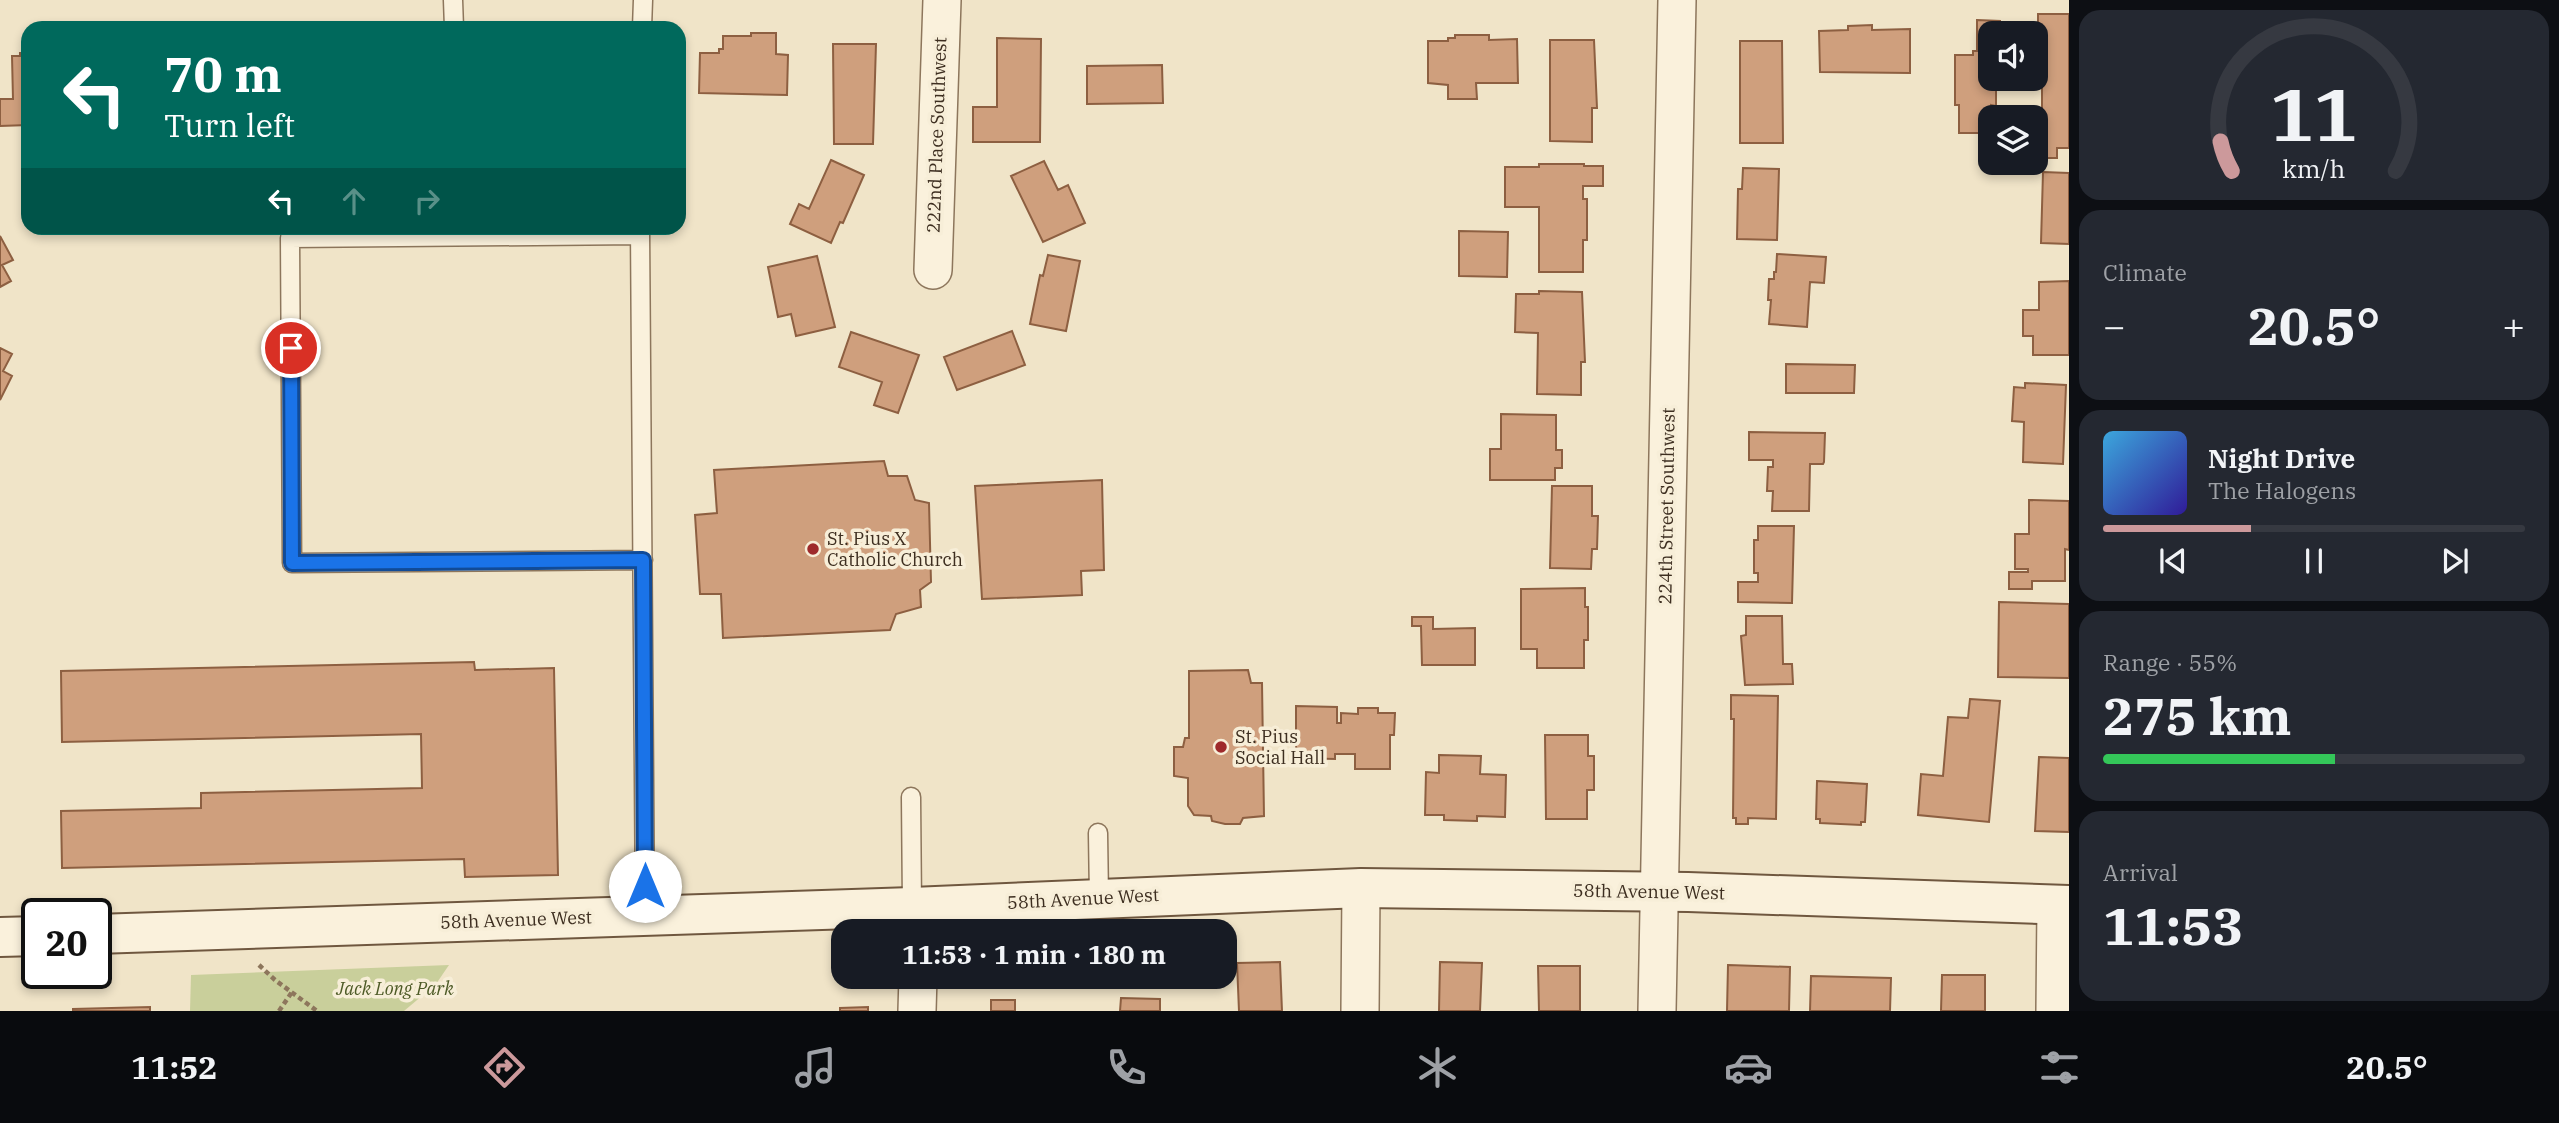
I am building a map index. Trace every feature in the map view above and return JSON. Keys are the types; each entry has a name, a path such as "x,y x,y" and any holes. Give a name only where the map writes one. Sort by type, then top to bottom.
{"street":[{"name":"222nd Place Southwest","path":"933,270 942,0"},
{"name":"224th Street Southwest","path":"1657,1011 1677,0"},
{"name":"58th Avenue West","path":"112,933 645,916 917,915 1099,898 1361,888 1659,892 2062,905"},
{"path":"1360,1011 1361,888"},
{"path":"2055,1011 2062,905"},
{"path":"0,937 21,936"},
{"path":"917,1011 918,989"}],"lane":[{"path":"453,0 454,21"},
{"path":"642,21 643,0"},
{"path":"374,235 290,238 292,563 643,560"},
{"path":"640,235 645,916"},
{"path":"911,797 917,915"},
{"path":"1098,834 1099,898"}],"path":[{"path":"256,957 260,968 317,1011"},
{"path":"279,1011 292,992"}],"green space":[{"name":"Jack Long Park","path":"449,965 436,984 404,1011 190,1011 191,975"}],"building":[{"path":"2038,14 2069,14 2069,148 2057,148 2057,158 2048,158 2048,105 2042,105 2042,91 2048,91 2048,21 2038,21"},
{"path":"1977,20 2000,21 1978,21 1978,91 1996,91 1996,105 1978,105 1978,133 1959,133 1959,105 1955,105 1955,55 1973,55 1973,51 1977,51"},
{"path":"1872,25 1872,30 1910,29 1910,73 1820,72 1819,31 1848,30 1848,26"},
{"path":"751,33 776,33 776,54 788,55 787,95 699,93 700,53 719,53 719,49 723,49 723,36 751,36"},
{"path":"1455,35 1489,35 1489,40 1517,39 1518,83 1476,83 1477,99 1448,99 1448,85 1428,83 1428,41 1448,41 1448,38 1455,38"},
{"path":"997,38 1041,39 1040,142 973,142 973,107 997,107"},
{"path":"1550,40 1594,40 1597,108 1592,108 1592,142 1550,141"},
{"path":"1740,41 1782,41 1783,143 1740,143"},
{"path":"833,44 876,44 873,144 834,144"},
{"path":"21,53 21,125 0,126 0,99 13,99 12,56 20,56"},
{"path":"1162,65 1163,103 1087,104 1087,66"},
{"path":"831,160 864,175 831,243 790,224 799,204 809,209"},
{"path":"1044,161 1058,190 1068,185 1085,223 1043,242 1011,176"},
{"path":"1539,164 1603,166 1603,186 1583,186 1583,199 1587,199 1587,240 1583,240 1583,272 1539,272 1539,207 1505,207 1505,167 1539,167"},
{"path":"1743,168 1779,169 1777,240 1737,239 1738,189 1742,189"},
{"path":"2048,172 2069,173 2069,244 2041,243 2043,175 2048,175"},
{"path":"1459,231 1508,232 1507,277 1459,276"},
{"path":"0,236 13,260 2,265 11,281 0,287"},
{"path":"1777,254 1826,257 1824,283 1810,282 1807,327 1769,324 1769,279 1774,279"},
{"path":"1048,255 1080,261 1066,331 1030,324 1040,275 1043,276"},
{"path":"817,256 835,327 796,336 791,314 778,317 768,267"},
{"path":"2069,281 2069,355 2033,355 2033,336 2023,336 2023,310 2039,310 2039,282"},
{"path":"1539,291 1582,292 1585,362 1581,362 1581,395 1537,394 1538,333 1515,332 1516,294 1539,294"},
{"path":"1012,331 1025,365 957,390 944,357"},
{"path":"851,332 919,355 898,413 874,405 882,382 839,367"},
{"path":"0,348 12,354 3,371 12,376 0,400"},
{"path":"1786,364 1855,365 1854,393 1786,393"},
{"path":"2025,383 2066,385 2063,464 2023,462 2024,422 2012,421 2014,387 2025,388"},
{"path":"1501,414 1556,415 1556,450 1562,450 1562,468 1555,468 1555,480 1490,480 1490,449 1501,449"},
{"path":"1749,432 1825,433 1824,462 1810,464 1809,511 1772,511 1773,491 1767,491 1768,467 1773,467 1773,460 1749,460"},
{"name":"St. Pius X Catholic Church","path":"884,461 888,476 907,476 915,500 929,503 931,582 920,590 921,607 896,614 890,630 723,638 721,594 700,594 695,515 717,513 714,470"},
{"path":"1102,480 1104,570 1081,571 1082,595 982,599 975,486"},
{"path":"1552,486 1592,486 1592,516 1598,516 1597,549 1592,549 1591,569 1550,568"},
{"path":"2029,500 2069,501 2069,550 2065,549 2065,581 2032,581 2032,589 2009,589 2009,572 2028,572 2028,569 2015,569 2015,534 2029,534"},
{"path":"1758,526 1794,526 1792,603 1738,602 1738,582 1758,582 1758,573 1754,573 1754,540 1758,540"},
{"path":"1585,588 1588,640 1584,640 1584,668 1537,668 1537,649 1521,649 1521,589"},
{"path":"1999,602 2069,604 2069,678 1998,677"},
{"path":"1746,616 1782,616 1783,664 1792,664 1793,684 1745,685 1741,636 1746,635"},
{"path":"1412,617 1433,617 1433,629 1475,628 1475,665 1422,665 1421,626 1412,626"},
{"path":"474,662 475,670 554,668 558,875 465,877 464,859 62,868 61,811 201,808 201,793 422,788 421,734 62,742 61,671"},
{"name":"St. Pius Social Hall","path":"1248,670 1251,683 1262,683 1264,816 1243,818 1240,824 1225,824 1212,821 1211,816 1194,815 1188,806 1188,778 1174,776 1174,747 1183,747 1185,738 1189,738 1189,671"},
{"path":"1731,695 1778,696 1776,819 1748,818 1748,824 1736,824 1736,818 1733,818 1734,719 1731,719"},
{"path":"1970,699 2000,701 1989,822 1918,815 1921,774 1943,776 1948,717 1968,718"},
{"path":"1296,706 1337,707 1337,723 1341,723 1341,713 1358,714 1358,708 1378,708 1378,713 1395,713 1394,735 1390,735 1390,769 1355,769 1355,754 1335,754 1335,759 1296,758"},
{"path":"1545,735 1588,735 1588,756 1594,756 1594,790 1587,790 1587,819 1546,819"},
{"path":"1439,755 1481,756 1480,774 1506,775 1505,817 1477,816 1477,821 1444,820 1444,815 1425,815 1426,772 1439,773"},
{"path":"2039,757 2069,758 2069,832 2035,831"},
{"path":"1817,781 1867,784 1865,822 1861,822 1861,825 1820,823 1820,819 1816,819"},
{"path":"1280,962 1282,1011 1239,1011 1237,963"},
{"path":"1440,962 1482,963 1480,1011 1439,1011"},
{"path":"1728,965 1790,967 1789,1011 1727,1011"},
{"path":"1538,966 1580,966 1580,1011 1539,1011"},
{"path":"1942,975 1985,975 1985,1011 1941,1011"},
{"path":"1811,976 1891,978 1890,1011 1810,1011"},
{"path":"1121,998 1160,999 1160,1011 1120,1011"},
{"path":"991,1000 1015,1000 1015,1011 991,1011"},
{"path":"150,1007 150,1011 73,1011 73,1009"},
{"path":"868,1007 868,1011 840,1011 840,1008"}],"place":[{"name":"St. Pius X Catholic Church","path":"813,549"},
{"name":"St. Pius Social Hall","path":"1221,747"}],"route":[{"path":"291,348 292,563 643,560 645,886"}]}
